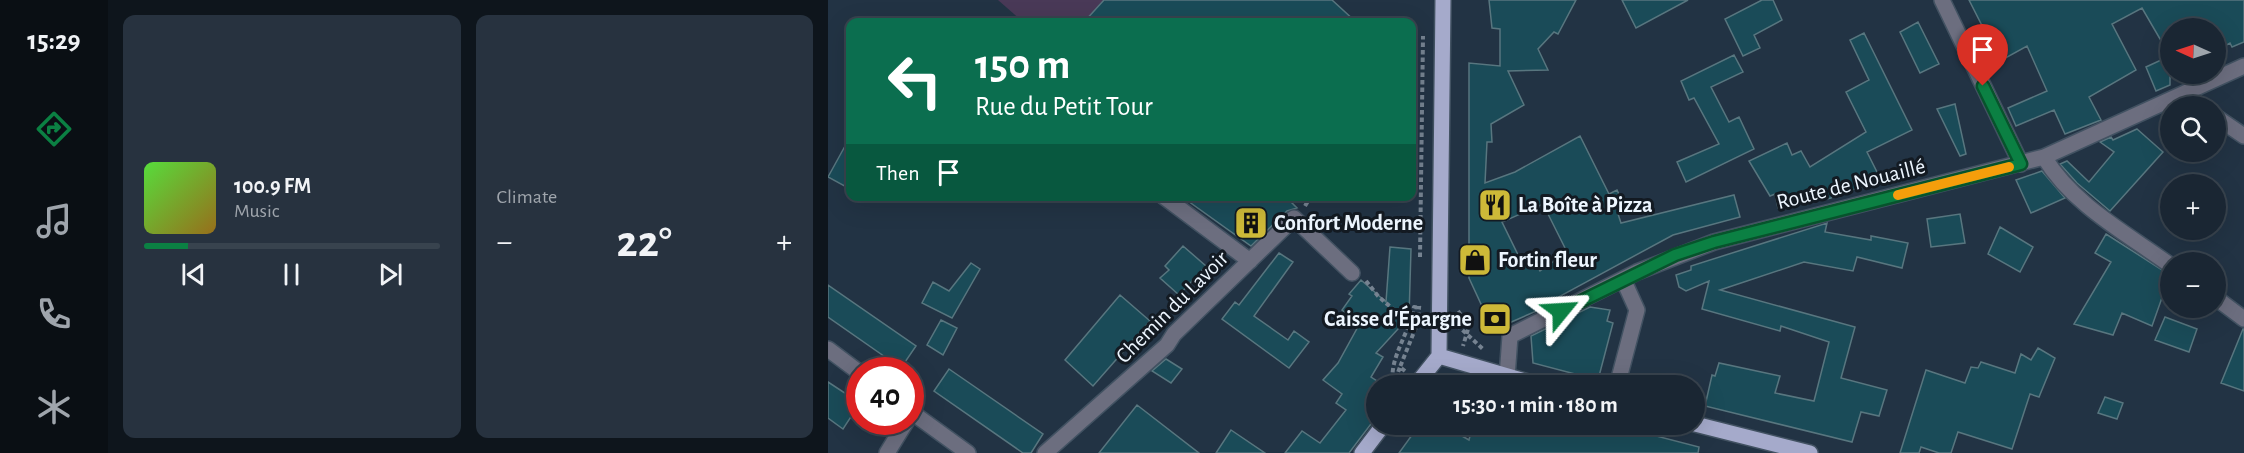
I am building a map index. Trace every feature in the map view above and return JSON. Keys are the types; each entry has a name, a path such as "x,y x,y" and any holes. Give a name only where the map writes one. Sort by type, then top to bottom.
{"main road":[{"path":"1423,375 1439,356 1443,0"},
{"path":"1439,356 1501,375"},
{"path":"1705,427 1810,453"},
{"path":"1362,453 1376,435"}],"street":[{"path":"1942,0 2021,164"},
{"name":"Route de Nouaillé","path":"1507,375 1510,336 1675,255 1714,242 2044,157 2244,66"},
{"path":"2188,92 2190,96"},
{"path":"2226,124 2244,136"},
{"path":"2044,157 2069,190 2094,211 2160,258"},
{"path":"1170,201 1250,261"},
{"name":"Chemin du Lavoir","path":"1046,453 1142,368 1294,218 1352,273"},
{"path":"1620,375 1637,310 1623,279"},
{"path":"2226,305 2244,319"},
{"path":"828,348 846,362"},
{"path":"924,424 968,453"},
{"path":"887,453 898,435"}],"path":[{"path":"1420,262 1421,46 1424,25"},
{"path":"1372,286 1378,296 1411,325"},
{"path":"1397,375 1418,322 1419,296"},
{"path":"1392,375 1391,371 1411,325 1414,307"},
{"path":"1400,367 1408,375"}],"shaded area":[{"path":"998,0 1104,0 1088,18 1018,18"}],"building":[{"path":"1104,0 1332,0 1352,18 1088,18"},
{"path":"1489,0 1576,0 1558,34 1554,32 1538,49 1548,70 1508,71 1524,105 1491,124 1492,142 1487,142 1485,183 1515,172 1580,136 1609,194 1617,190 1626,210 1618,214 1621,223 1734,195 1740,217 1673,235 1551,301 1557,302 1493,330 1469,278 1469,63 1500,66 1500,29 1492,28","holes":["1543,204 1567,252 1540,271 1533,258 1524,267 1502,222"]},
{"path":"1622,0 1688,0 1636,28"},
{"path":"1762,0 1773,0 1782,20 1754,35 1760,48 1743,56 1725,19"},
{"path":"1969,0 2244,0 2244,42 2232,47 2230,43 2226,45 2226,18 2160,18 2160,39 2142,8 2112,24 2136,70 2089,97 2101,120 2065,134 2054,110 2016,126 2008,108 2047,91 2027,46 2000,61"},
{"path":"1918,22 1939,64 1920,73 1900,32"},
{"path":"1864,33 1912,130 1867,152 1882,182 1832,195 1831,198 1778,208 1775,194 1770,196 1749,161 1787,143 1792,155 1801,151 1810,167 1866,132 1846,92 1869,80 1850,40"},
{"path":"1734,55 1743,72 1711,87 1729,122 1739,117 1754,149 1686,182 1677,162 1719,144 1694,98 1689,100 1681,81"},
{"path":"2160,61 2160,84 2170,85 2156,91 2146,67"},
{"path":"1955,104 1966,154 1960,156 1937,109"},
{"path":"2137,129 2160,149 2160,155 2110,211 2077,183 2060,164 2067,161 2089,182 2114,152 2100,142 2111,137 2113,140"},
{"path":"846,144 846,187 828,177"},
{"path":"2042,171 2065,198 2031,213 2016,180"},
{"name":"Confort Moderne","path":"1188,201 1290,201 1297,208 1287,211 1251,246"},
{"path":"1960,214 1965,243 1931,247 1927,219"},
{"path":"1827,223 1825,232 1871,240 1871,236 1908,243 1902,268 1857,257 1853,271 1804,262 1720,290 1855,327 1841,378 1887,390 1879,416 1861,412 1852,442 1705,406 1712,375 1715,376 1719,363 1780,376 1775,393 1814,401 1829,342 1781,326 1780,331 1702,309 1709,281 1686,291 1679,287 1676,275 1691,270 1691,266"},
{"path":"2000,227 2033,247 2020,272 1988,254"},
{"path":"2106,234 2160,269 2160,303 2152,326 2122,313 2113,335 2074,324 2111,262 2095,253"},
{"path":"1183,246 1206,266 1179,295 1160,278 1169,270 1165,266"},
{"path":"1390,247 1411,249 1409,317 1376,353 1383,357 1372,375 1366,375 1366,431 1349,453 1285,453 1302,431 1320,443 1346,410 1336,403 1342,394 1323,380 1338,363 1360,323 1342,310 1352,296 1349,294 1361,280 1386,302"},
{"path":"1279,253 1293,262 1254,316 1288,340 1294,331 1309,342 1289,368 1222,319 1235,302 1239,305"},
{"path":"971,263 980,269 952,318 922,303 933,282 949,291"},
{"path":"828,285 916,346 908,357 885,357 828,317"},
{"path":"1120,295 1150,321 1093,386 1065,360"},
{"path":"1590,307 1610,310 1607,321 1613,323 1599,375 1579,375 1533,363 1531,336"},
{"path":"2165,318 2197,329 2189,352 2155,340"},
{"path":"941,320 957,328 943,355 927,345"},
{"path":"2244,329 2244,391 2221,383"},
{"path":"2038,348 2055,358 2039,397 2030,394 2012,449 1958,432 1951,453 1939,453 1921,447 1919,453 1900,453 1926,370 1965,383 1971,367 1978,368 1981,362 2015,373 2021,354 2031,360"},
{"path":"1166,359 1182,369 1171,383 1152,371"},
{"path":"949,369 1043,434 1031,453 1023,453 934,391"},
{"path":"828,382 846,394 846,424 843,429 828,418"},
{"path":"2105,397 2123,403 2117,419 2098,413"},
{"path":"1137,405 1199,453 1099,453"},
{"path":"1231,430 1265,453 1216,453"},
{"path":"1412,435 1460,435 1469,440 1470,435 1653,435 1699,447 1698,453 1399,453"}],"slow traffic":[{"path":"1898,195 2009,167"}],"place":[{"name":"La Boîte à Pizza","path":"1495,205"},
{"name":"Confort Moderne","path":"1251,223"},
{"name":"Fortin fleur","path":"1475,260"},
{"name":"Caisse d'Épargne","path":"1495,319"}],"route":[{"path":"1561,311 1637,272 1675,255 1714,242 2021,164 1983,86"}]}
